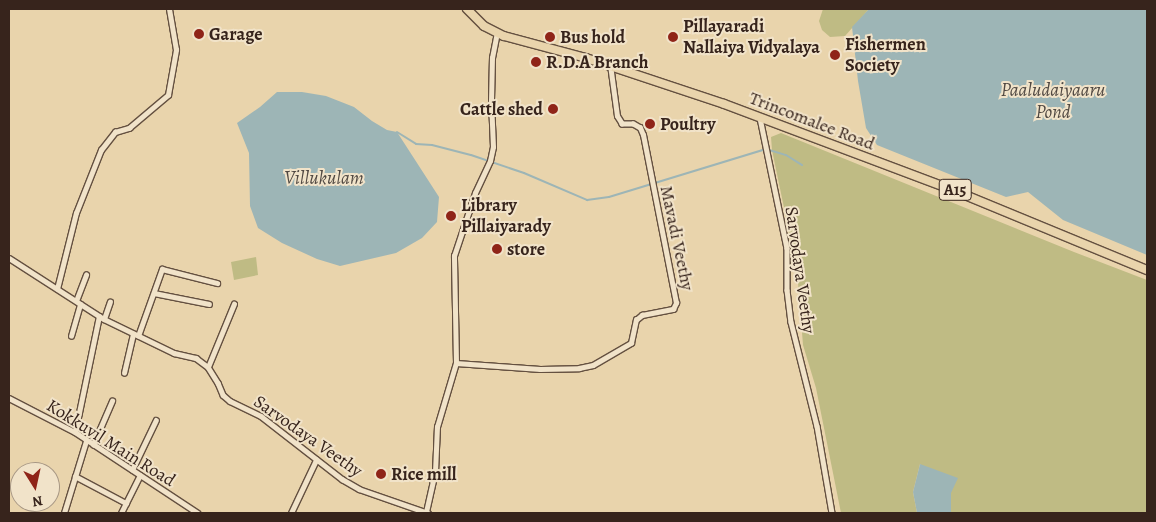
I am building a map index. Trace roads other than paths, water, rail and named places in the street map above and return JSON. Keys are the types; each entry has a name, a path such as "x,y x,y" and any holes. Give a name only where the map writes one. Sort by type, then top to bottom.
{"highway":[{"name":"Trincomalee Road","path":"467,9 484,26 497,34 610,65 760,118 948,188 1147,270"}],"street":[{"path":"58,289 76,213 101,150 115,132 129,128 168,95 176,50 170,9"},
{"path":"427,513 435,472 437,428 456,362 454,256 475,193 490,161 493,147 492,58 497,34"},
{"name":"Mavadi Veethy","path":"456,362 540,369 579,368 592,365 631,343 636,320 642,315 673,309 676,303 643,135 640,128 633,124 622,124 617,116 610,65"},
{"name":"Sarvodaya Veethy","path":"760,118 787,248 787,290 791,322 818,426 832,513"},
{"path":"9,258 101,318 174,352 196,358 208,367 234,304"},
{"path":"138,336 162,269 217,283"},
{"path":"71,336 86,275"},
{"path":"154,293 209,304"},
{"path":"75,432 101,318 110,302"},
{"path":"124,373 133,334"},
{"name":"Sarvodaya Veethy","path":"208,367 223,395 230,401 261,416 342,479 359,489 427,513"},
{"name":"Kokkuvil Main Road","path":"9,398 75,432 198,513"},
{"path":"93,445 112,401"},
{"path":"132,470 156,420"},
{"path":"64,513 86,441"},
{"path":"291,513 316,460"},
{"path":"121,513 140,475"},
{"path":"75,476 126,503"}],"water":[{"name":"Paaludaiyaaru Pond","path":"869,9 1147,9 1147,255 1063,220 1028,192 1006,197 877,145 866,128 852,27"},
{"name":"Villukulam","path":"277,92 302,92 326,96 354,107 387,130 397,132 439,197 437,222 422,238 396,253 340,266 317,259 282,243 258,228 250,206 249,153 237,123"},
{"path":"920,464 958,478 951,493 951,513 917,513 913,492"}],"waterway":[{"path":"397,132 416,144 432,145 471,155 524,173 587,200 609,197 766,149 786,155 802,165"}],"place":[{"name":"Garage","path":"199,34"},
{"name":"Bus hold","path":"550,37"},
{"name":"Pillayaradi Nallaiya Vidyalaya","path":"673,37"},
{"name":"Fishermen Society","path":"835,55"},
{"name":"R.D.A Branch","path":"536,62"},
{"name":"Cattle shed","path":"553,109"},
{"name":"Poultry","path":"650,124"},
{"name":"Library Pillaiyarady","path":"451,216"},
{"name":"store","path":"497,249"},
{"name":"Rice mill","path":"381,474"}]}
